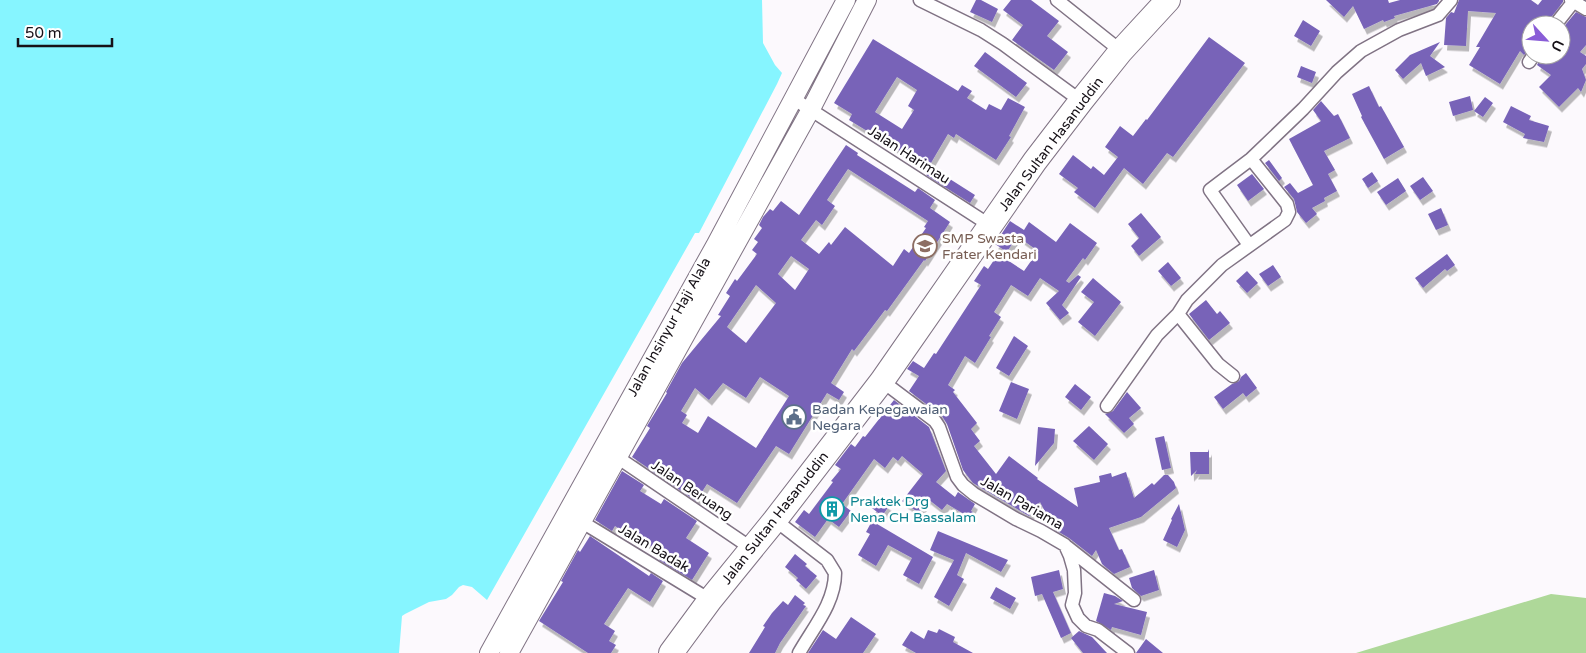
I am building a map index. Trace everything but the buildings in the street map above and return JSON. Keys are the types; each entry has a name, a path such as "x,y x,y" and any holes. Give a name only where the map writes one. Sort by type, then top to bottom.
{"highway":[{"name":"Jalan Sultan Hasanuddin","path":"671,653 710,600 775,520 882,380 1035,161 1121,51 1168,0"}],"main road":[{"name":"Jalan Insinyur Haji Alala","path":"489,653 720,237 846,0"},
{"name":"Jalan Insinyur Haji Alala","path":"509,653 811,109 867,0"}],"street":[{"path":"920,0 996,39 1081,101"},
{"path":"1057,0 1121,51"},
{"path":"1249,246 1210,190 1251,159 1303,109 1337,72 1361,51 1399,30 1438,15 1451,0"},
{"path":"1562,15 1573,1 1586,8"},
{"name":"Jalan Harimau","path":"794,100 811,109 991,226"},
{"path":"1107,406 1157,336 1178,314 1187,300 1222,265 1285,220 1289,212 1286,204 1251,159"},
{"path":"1178,314 1218,364 1233,376"},
{"name":"Jalan Pariama","path":"882,380 939,427 957,477 962,485 1016,519 1041,530 1065,545 1074,570 1076,584 1072,605 1078,618 1086,626 1098,630 1128,653"},
{"name":"Jalan Beruang","path":"617,458 752,548"},
{"path":"775,520 827,560 836,572 830,600 799,653"},
{"name":"Jalan Badak","path":"582,522 710,600"},
{"path":"1065,545 1134,600"}],"green space":[{"path":"1551,594 1586,598 1586,653 1356,653"}],"water":[{"path":"0,0 762,0 763,43 775,65 782,73 699,233 695,233 487,600 472,587 463,585 446,599 429,602 405,614 402,616 399,653 0,653"}],"place":[{"name":"SMP Swasta Frater Kendari","path":"925,246"},
{"name":"Badan Kepegawaian Negara","path":"794,417"},
{"name":"Praktek Drg Nena CH Bassalam","path":"832,509"}]}
